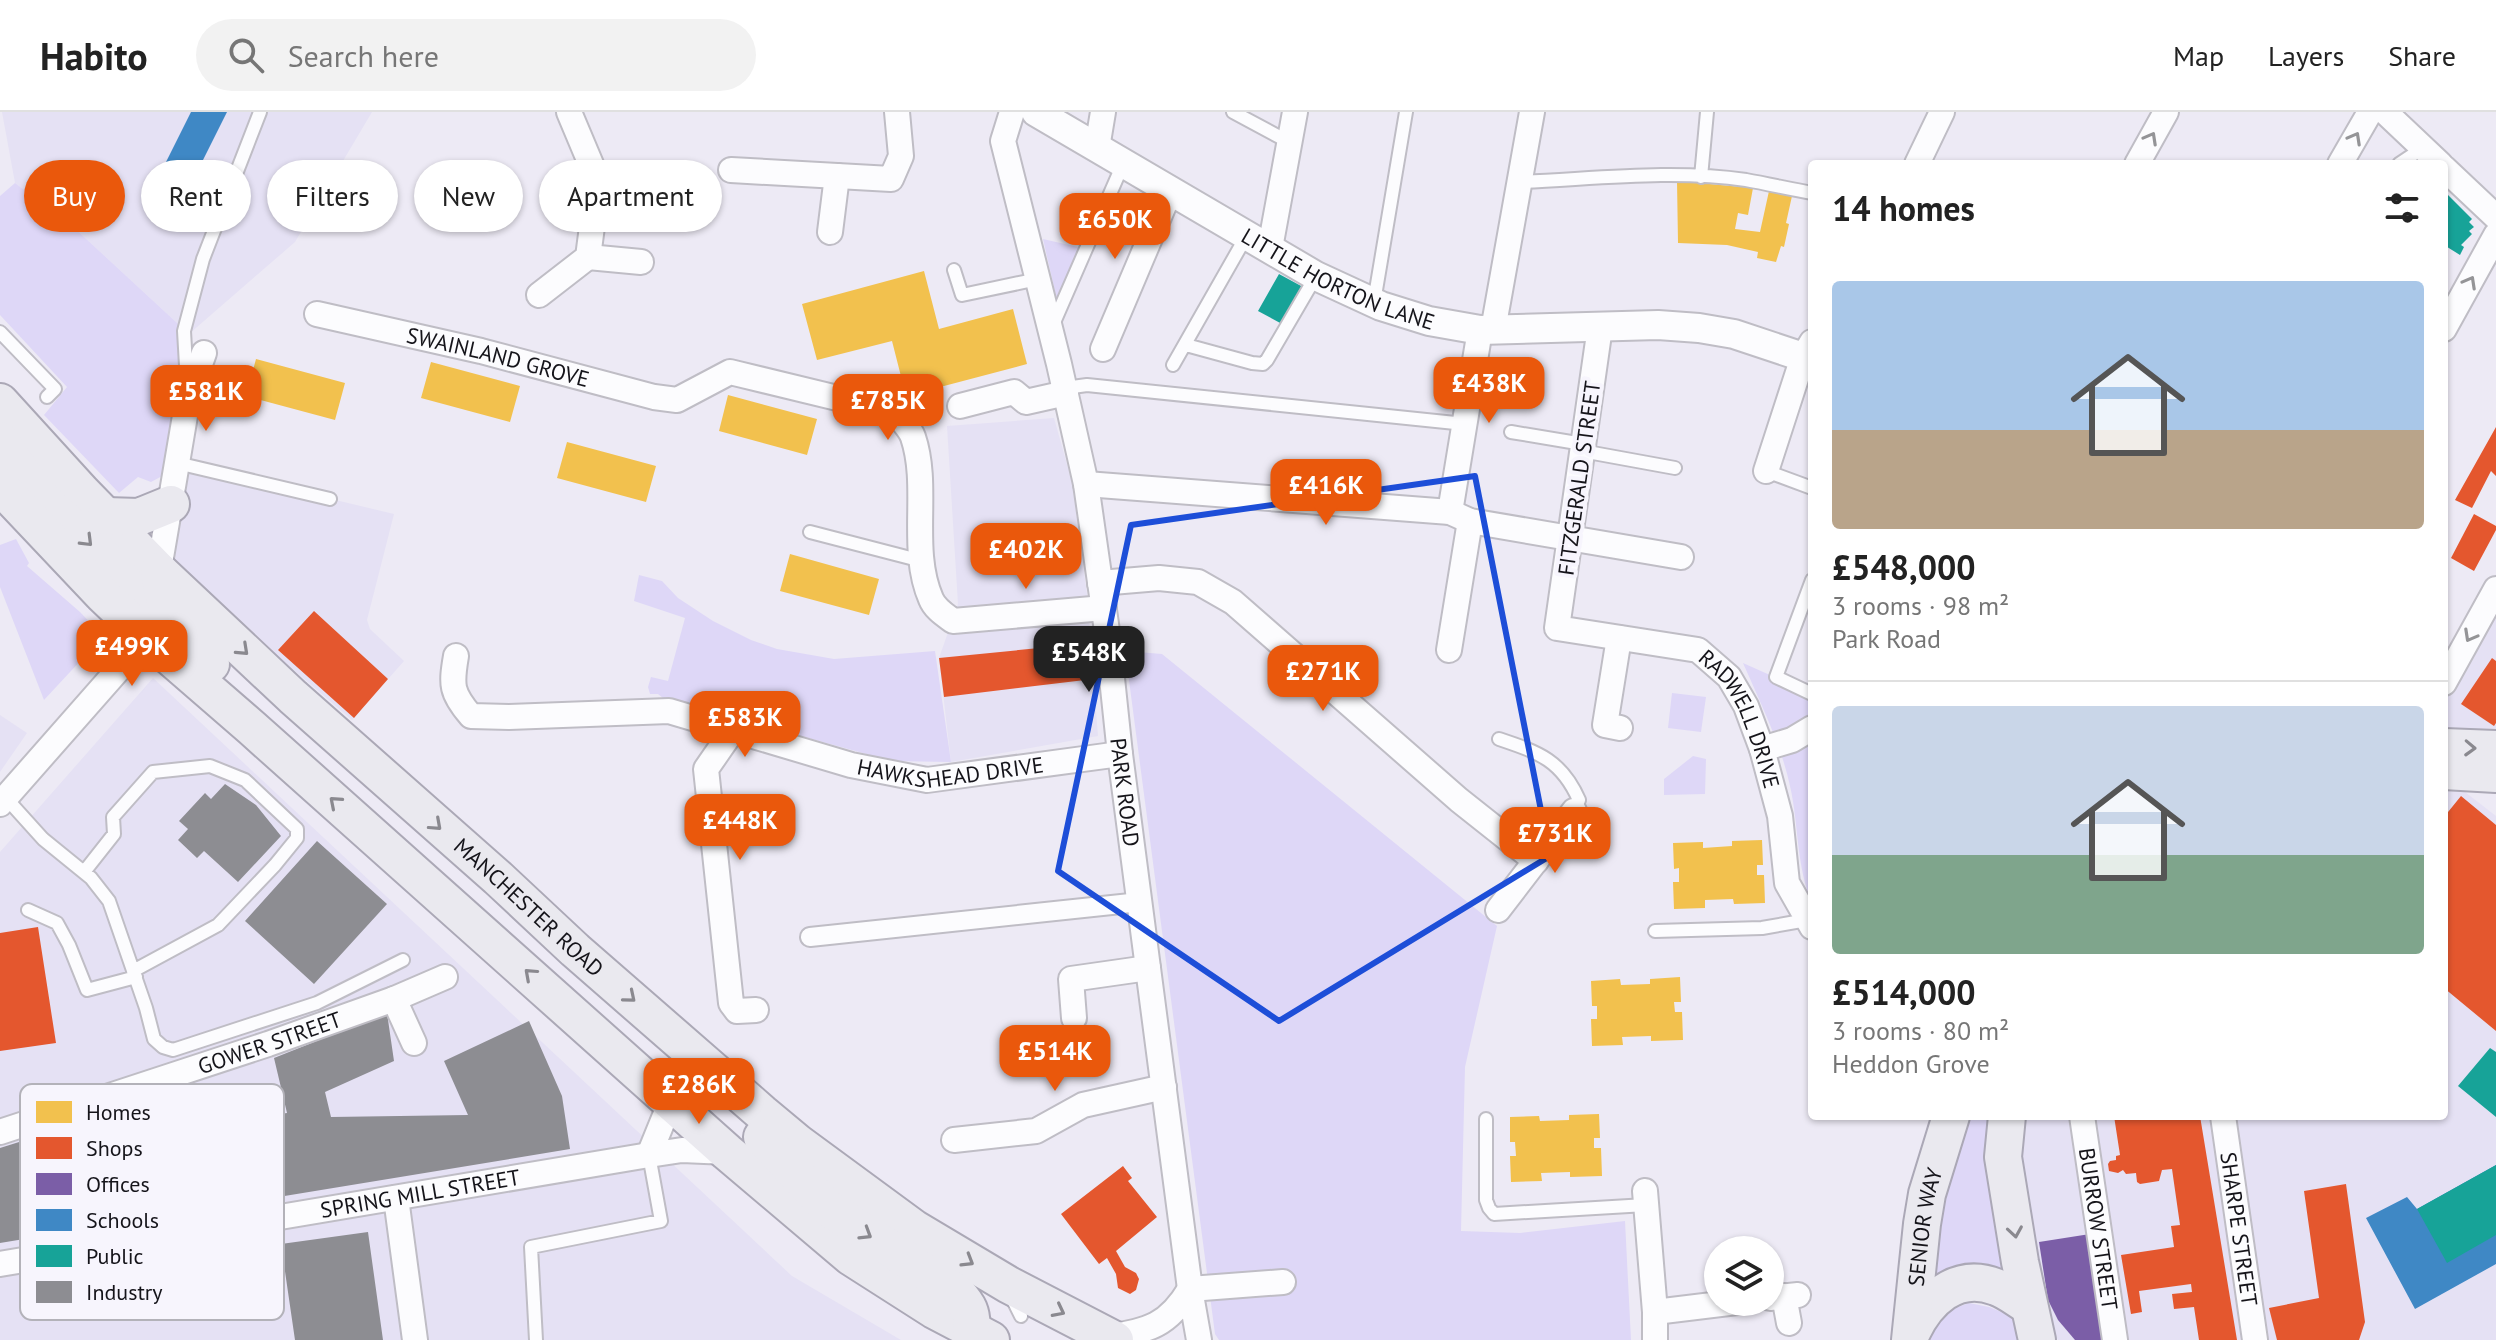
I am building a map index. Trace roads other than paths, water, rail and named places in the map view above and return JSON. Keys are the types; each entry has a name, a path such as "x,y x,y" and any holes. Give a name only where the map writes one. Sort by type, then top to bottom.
{"main road":[{"name":"MANCHESTER ROAD","path":"0,402 159,571 293,697 575,950 867,1202 915,1229 1015,1300 1112,1338"},
{"path":"16,463 37,493 116,569 133,591 147,637 727,1152 851,1257 977,1337"},
{"path":"94,504 139,517 171,504"},
{"path":"159,571 164,604 172,623 185,639 238,687 252,728"},
{"path":"2448,750 2481,772"},
{"path":"679,1039 701,1081 773,1147 810,1189 843,1219 957,1293 969,1307 977,1337"},
{"name":"SENIOR WAY","path":"1910,1338 1927,1194 1950,1120"},
{"path":"2007,1120 2003,1157 2033,1323"},
{"path":"1910,1338 1921,1313 1933,1300 1950,1288 1974,1282 1991,1285 2033,1323"},
{"path":"977,1337 993,1301 1015,1300"}],"street":[{"path":"569,112 598,181 588,257"},
{"path":"731,170 891,179 901,156 897,112"},
{"name":"PARK ROAD","path":"1012,112 1003,141 1086,484 1199,1340"},
{"name":"LITTLE HORTON LANE","path":"1036,112 1316,276 1374,302 1429,321 1486,330 1658,325 1699,328 1808,354"},
{"path":"1097,148 1103,112"},
{"path":"1258,242 1289,142 1295,112"},
{"path":"1449,650 1465,424 1532,112"},
{"path":"1919,160 1942,112"},
{"path":"2139,160 2166,112"},
{"path":"2342,160 2370,112"},
{"path":"2385,112 2436,160"},
{"path":"2448,171 2496,217"},
{"path":"830,232 837,176"},
{"path":"1103,349 1170,191"},
{"path":"2448,322 2496,235"},
{"path":"539,295 588,257 641,262"},
{"name":"SWAINLAND GROVE","path":"317,314 481,351 654,397 677,400 730,372 895,412 912,433 918,454 922,561"},
{"name":"FITZGERALD STREET","path":"1557,628 1600,327"},
{"path":"3,801 147,637 188,398 204,353"},
{"path":"1766,471 1808,357"},
{"path":"960,406 1014,392 1026,402 1065,391"},
{"path":"1086,484 1460,516 1681,557"},
{"path":"922,561 932,601 953,621 1104,608"},
{"path":"1100,583 1159,578 1198,582 1233,602 1459,800 1536,861"},
{"path":"2448,676 2496,589"},
{"name":"RADWELL DRIVE","path":"1557,628 1698,650 1729,677 1746,706 1762,749 1780,816 1787,883 1808,922"},
{"path":"1619,638 1605,725 1620,728"},
{"name":"HAWKSHEAD DRIVE","path":"456,656 452,684 472,724 509,717 669,711 851,765 927,780 1120,754"},
{"path":"733,730 706,769 731,1003 737,1011 756,1010"},
{"path":"1762,749 1792,740 1808,730"},
{"path":"1498,910 1574,811"},
{"path":"810,937 1140,902"},
{"path":"1074,1018 1071,979 1148,968"},
{"name":"GOWER STREET","path":"146,1084 394,999 445,977"},
{"path":"394,999 414,1043"},
{"path":"954,1140 1036,1131 1083,1105 1164,1087"},
{"path":"649,1155 671,1101"},
{"name":"BURROW STREET","path":"2083,1120 2115,1340"},
{"name":"SHARPE STREET","path":"2224,1120 2255,1340"},
{"name":"GOWER STREET","path":"0,1132 20,1125"},
{"name":"SPRING MILL STREET","path":"284,1217 682,1150 727,1152"},
{"path":"396,1198 415,1340"},
{"path":"1646,1198 1655,1340"},
{"name":"SPRING MILL STREET","path":"0,1264 20,1261"},
{"path":"1112,1338 1156,1326 1173,1314 1190,1289 1283,1282"},
{"path":"1784,1296 1789,1323"},
{"path":"1655,1312 1704,1306"}],"lane":[{"path":"188,398 184,331 203,259 260,112"},
{"path":"1233,112 1289,142"},
{"path":"1374,302 1406,112"},
{"path":"1701,177 1707,112"},
{"path":"1051,330 1123,163"},
{"path":"1519,182 1701,177 1744,180 1808,192"},
{"path":"1173,365 1258,242"},
{"path":"954,270 962,295 1038,279"},
{"path":"1186,345 1263,364 1316,276"},
{"path":"0,332 55,389 47,397"},
{"path":"1065,391 1087,385 1465,424"},
{"path":"1511,432 1675,468"},
{"path":"16,463 94,504"},
{"path":"177,463 330,499"},
{"path":"1766,471 1808,487"},
{"path":"810,532 922,561"},
{"path":"1808,591 1776,677 1808,692"},
{"path":"186,597 201,631"},
{"path":"1499,739 1549,758 1573,786 1579,800 1574,811"},
{"path":"28,910 57,923 87,990 134,974 218,925 297,838 297,829 245,780 233,775 210,766 153,772 113,817 114,834 84,872"},
{"path":"3,801 84,872 109,901 154,1039 163,1047 173,1050 317,1003 403,960"},
{"path":"1655,931 1808,924"},
{"path":"1486,1119 1486,1200 1494,1214 1646,1198"},
{"path":"536,1340 531,1247 661,1221 649,1155"}]}
